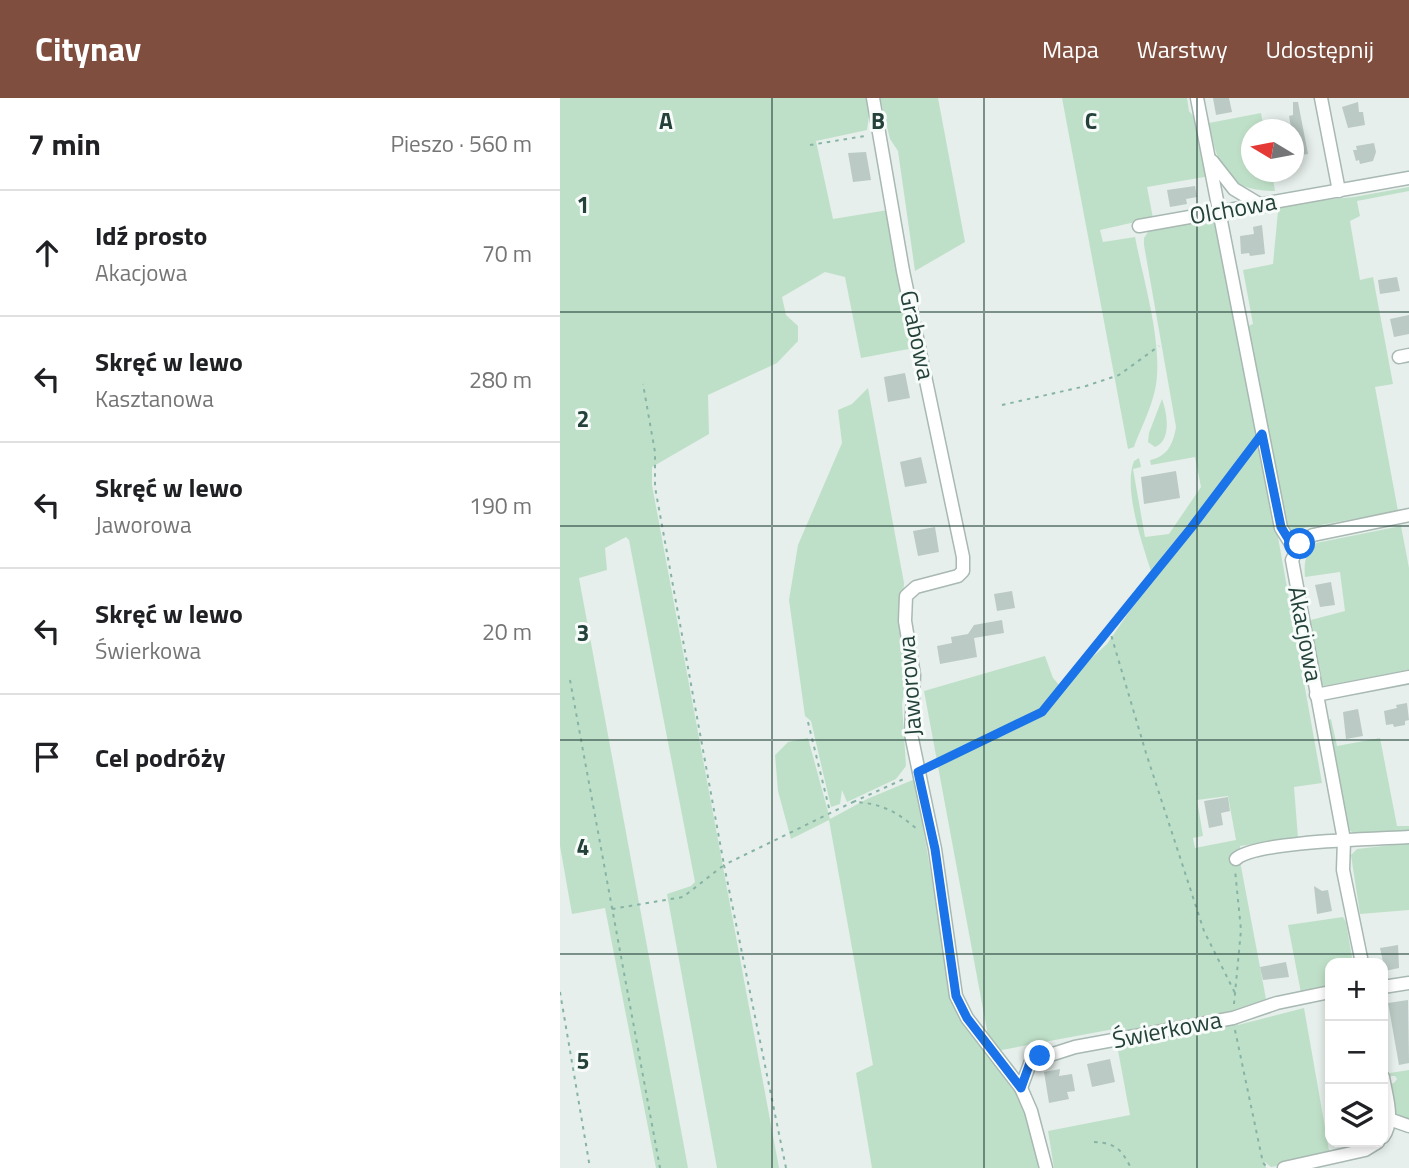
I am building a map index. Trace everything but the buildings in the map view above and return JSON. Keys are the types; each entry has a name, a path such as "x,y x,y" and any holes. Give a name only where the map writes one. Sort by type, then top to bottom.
{"street":[{"name":"Grabowa","path":"873,98 904,271 963,557 962,570 958,576 916,587 906,596"},
{"name":"Akacjowa","path":"1198,98 1281,527 1295,550 1292,567 1321,711 1343,840 1343,870 1361,958"},
{"path":"1321,98 1339,191"},
{"name":"Akacjowa","path":"1206,145 1214,165 1234,189 1259,204"},
{"name":"Olchowa","path":"1139,226 1409,178"},
{"path":"1295,550 1313,535 1409,515"},
{"name":"Jaworowa","path":"906,596 905,621 914,675 911,734 935,849 956,996 967,1018 1021,1088 1031,1111 1046,1168"},
{"path":"1316,695 1409,677"},
{"path":"1236,859 1246,852 1343,840 1409,837"},
{"path":"1388,986 1409,983"},
{"name":"Świerkowa","path":"1021,1088 1031,1060 1040,1056 1233,1018 1277,1003 1325,993"},
{"path":"1388,1129 1409,1126"},
{"path":"1284,1168 1370,1147"}],"path":[{"path":"810,145 880,134"},
{"path":"1002,405 1086,386 1119,375 1159,346"},
{"path":"643,384 655,452 655,487 724,865 786,1168"},
{"path":"612,909 683,897 724,865 1042,712 1262,434"},
{"path":"1109,628 1204,931 1235,993"},
{"path":"570,680 660,1168"},
{"path":"808,722 830,813"},
{"path":"853,802 896,811 921,832"},
{"path":"560,992 590,1168"},
{"path":"1094,1142 1109,1143 1121,1149 1130,1168"}],"green space":[{"path":"560,98 866,98 869,116 867,130 816,141 833,219 888,210 914,348 861,358 845,277 825,272 782,297 786,315 798,326 798,341 777,363 708,395 709,434 652,467 652,485 779,1168 717,1168 667,894 691,886 695,882 629,540 626,537 605,548 607,570 579,578 688,1168 656,1168 605,908 572,914 560,846"},
{"path":"880,98 938,98 965,242 915,271 898,151 890,139"},
{"path":"1062,98 1187,98 1210,176 1147,187 1153,218 1100,230 1103,242 1135,237 1156,342 1157,375 1154,394 1134,447 1128,449"},
{"path":"1261,113 1262,119 1241,119 1241,182 1274,182 1275,191 1245,187 1227,174 1216,152 1209,123"},
{"path":"1409,187 1409,191 1357,201 1360,216 1350,221 1360,280 1373,277 1393,384 1375,387 1398,511 1304,528 1297,539 1286,530 1246,327 1253,324 1243,270 1273,264 1278,211 1262,214 1261,206 1354,197"},
{"path":"1212,213 1258,436 1151,571 1132,500 1131,472 1134,461 1139,458 1141,467 1133,469 1145,537 1169,534 1201,487 1195,457 1151,465 1150,460 1161,456 1169,448 1176,427 1144,238 1150,229"},
{"path":"868,388 904,583 908,667 902,704 906,766 896,779 847,802 842,790 840,804 831,807 811,721 805,716 789,600 798,545 842,443 838,410 852,404"},
{"path":"1162,399 1166,432 1164,439 1155,447 1148,442 1149,433"},
{"path":"1261,442 1322,783 1294,787 1298,838 1240,846 1240,861 1266,999 1237,1009 1238,1025 1304,1008 1325,1128 1325,1147 1328,1147 1330,1156 1271,1167 1265,1162 1266,1168 1054,1168 1048,1131 1130,1115 1114,1029 991,1052 924,691 1045,656 1053,678 1060,686 1107,644","holes":["1228,796 1236,840 1195,848 1193,838 1203,836 1197,800"]},
{"path":"1401,526 1409,568 1409,670 1324,686 1319,683 1306,626 1311,620 1345,611 1340,572 1305,577 1307,555 1316,543"},
{"path":"1331,719 1337,746 1380,738 1397,826 1409,826 1409,831 1355,834 1346,828 1328,720"},
{"path":"808,738 830,819 867,799 915,779 951,992 977,1038 1019,1096 1030,1121 1041,1168 872,1168 856,1073 873,1065 829,820 791,839 778,791 775,755 788,742"},
{"path":"1409,843 1409,910 1360,914 1351,855 1357,849"},
{"path":"1343,917 1346,922 1352,958 1325,958 1325,988 1301,993 1288,925"},
{"path":"1409,1070 1409,1124 1395,1112 1388,1084 1397,1079 1390,1076 1390,1073"}],"route":[{"path":"1040,1056 1031,1060 1021,1088 967,1018 956,996 935,849 918,772 1042,712 1191,528 1262,434 1281,527 1295,550 1300,544"}]}
